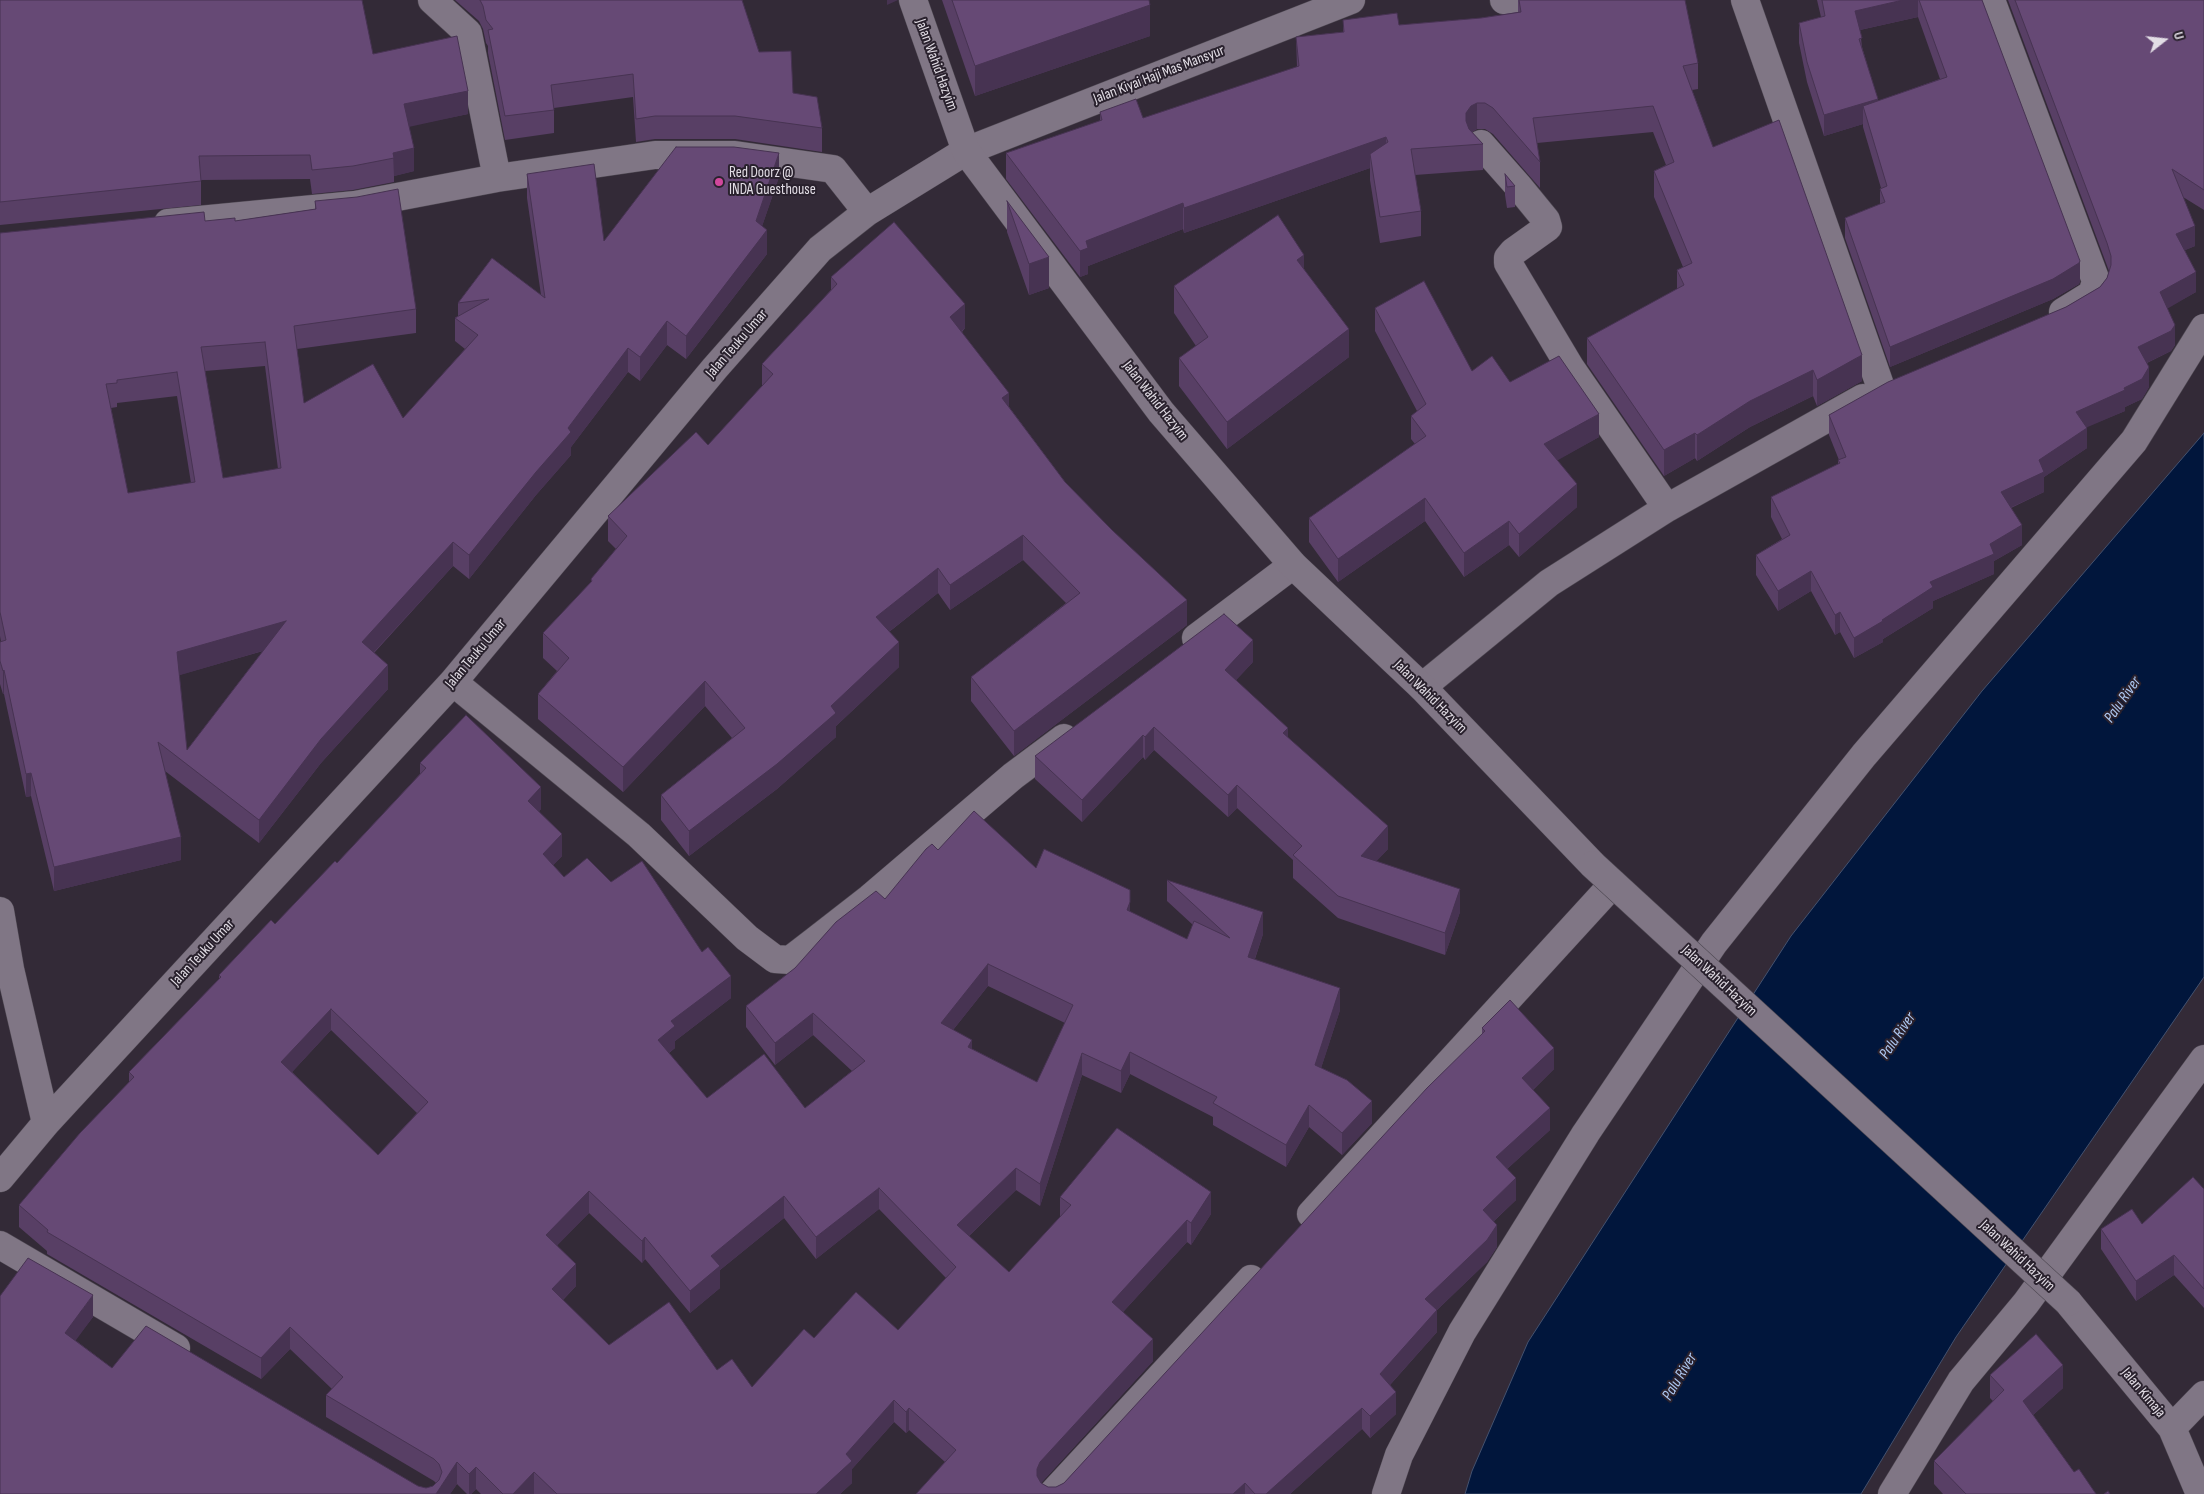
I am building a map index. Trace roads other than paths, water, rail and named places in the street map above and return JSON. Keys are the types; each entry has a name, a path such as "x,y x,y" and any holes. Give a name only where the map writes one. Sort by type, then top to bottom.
{"street":[{"path":"432,0 468,33 497,178"},
{"name":"Jalan Wahid Hazyim","path":"912,0 966,151 1161,412 1293,565 1422,687 1613,884 2068,1302"},
{"name":"Jalan Kiyai Haji Mas Mansyur","path":"966,151 1351,0"},
{"path":"1504,0 1536,3 1567,0"},
{"path":"1745,0 1881,388"},
{"path":"1991,0 2096,281 2092,294 2060,313 2042,321"},
{"path":"1481,144 1540,214 1548,227 1513,252 1508,258 1508,263 1570,367 1667,508"},
{"name":"Jalan Teuku Umar","path":"0,1178 46,1123 453,682 684,405 820,249 866,212 966,151"},
{"path":"147,225 356,204 497,178 656,154 735,155 833,169 866,212"},
{"path":"1386,1494 1399,1455 1462,1332 1586,1133 1714,943 1864,755 2134,441 2204,328"},
{"path":"1422,687 1550,583 1667,508 1881,388 1908,376"},
{"path":"1176,653 1293,565"},
{"path":"453,682 639,835 747,938 775,960 790,960 870,898 1014,776 1083,724"},
{"path":"1293,1234 1613,884"},
{"path":"0,911 10,969 46,1123"},
{"path":"1892,1494 1961,1381 2026,1303 2204,1059"},
{"path":"0,1245 196,1360"},
{"path":"1052,1494 1266,1262"},
{"name":"Jalan Kimaja","path":"2068,1302 2172,1428 2200,1494"},
{"path":"2172,1428 2204,1395"}],"water":[{"name":"Palu River","path":"2204,433 2204,977 1956,1337 1861,1494 1465,1494 1472,1471 1528,1342 1791,936 1982,691"}],"place":[{"name":"Red Doorz @ INDA Guesthouse","path":"719,182"}]}
